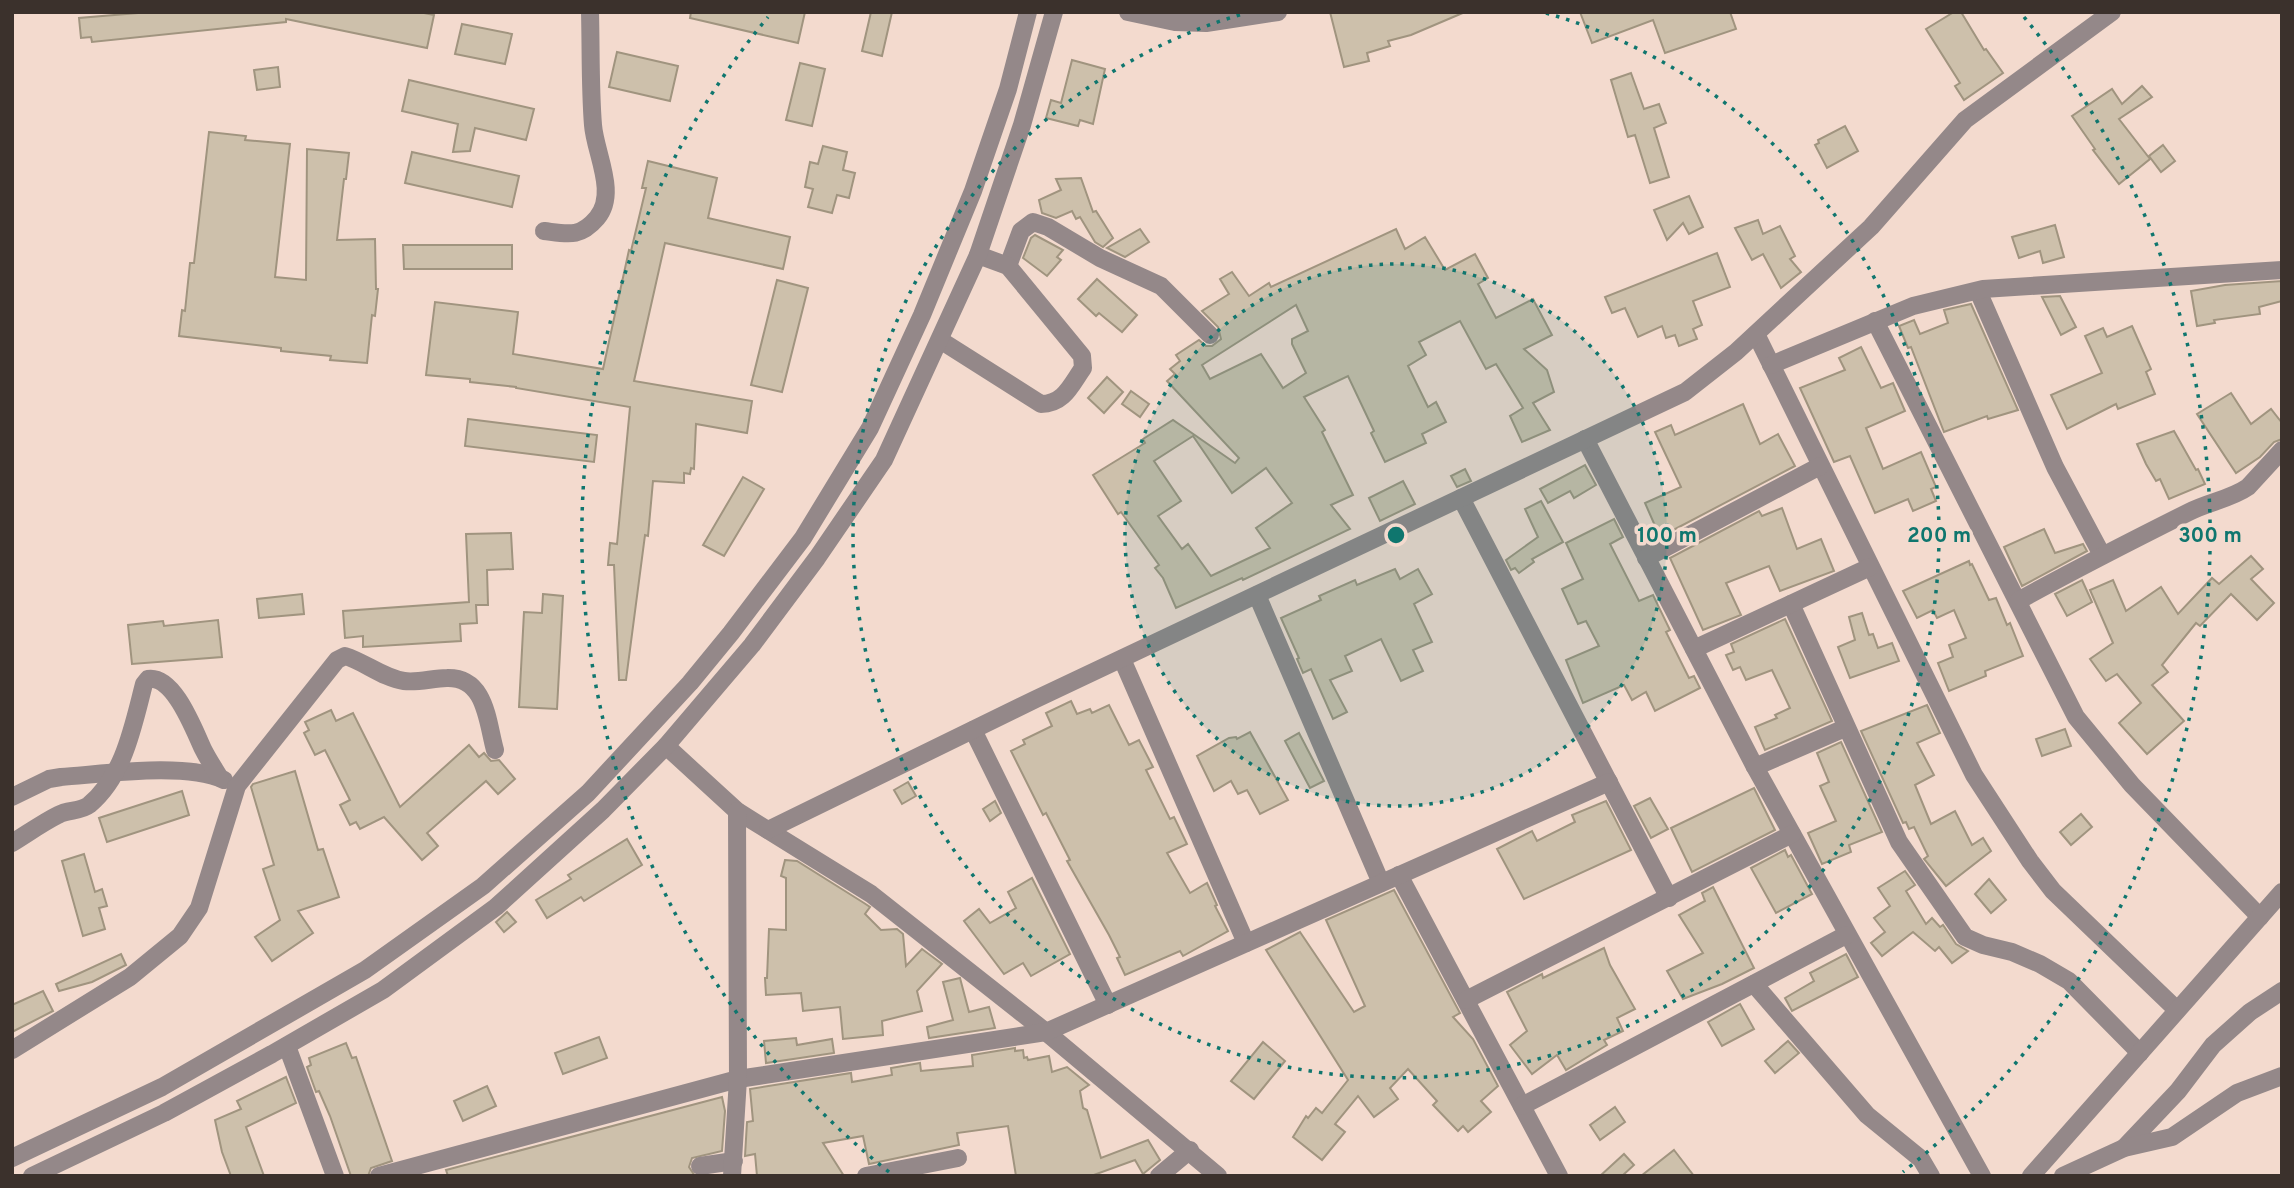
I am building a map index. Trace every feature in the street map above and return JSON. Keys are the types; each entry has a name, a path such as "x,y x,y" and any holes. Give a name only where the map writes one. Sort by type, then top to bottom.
{"street":[{"path":"544,231 568,234 586,230 600,215 606,202 593,127 590,12"},
{"path":"12,1158 163,1087 365,970 483,886 587,793 690,683 732,633 803,538 870,428 922,315 973,191 1008,89 1028,12"},
{"path":"32,1176 164,1113 383,990 496,907 603,810 666,746 752,645 817,558 884,460 978,255 1022,125 1054,12"},
{"path":"1128,12 1175,22 1206,23 1278,12"},
{"path":"768,830 972,730 1685,392 1714,372 1871,227 1965,120 2112,12"},
{"path":"1008,266 1021,231 1033,222 1048,227 1100,257 1161,286 1210,335"},
{"path":"940,340 1041,404 1051,404 1062,398 1083,368 1082,356 1008,266 978,255"},
{"path":"1771,365 1913,306 1978,290 2282,270"},
{"path":"1978,290 2054,467 2102,555"},
{"path":"1875,321 2076,717 2132,785 2260,916"},
{"path":"1756,334 1974,775 2030,861 2053,891 2177,1010"},
{"path":"1586,439 1755,767 1982,1176"},
{"path":"2018,601 2197,508 2241,492 2282,450"},
{"path":"1646,558 1820,466"},
{"path":"1461,498 1669,898"},
{"path":"1694,649 1870,567"},
{"path":"1257,595 1381,883"},
{"path":"1791,604 1899,842 1965,937 1983,945 2012,952 2069,981 2140,1053"},
{"path":"12,1050 130,977 180,936 199,908 237,786 337,660 345,656 395,679 407,681 450,677 467,681 481,696 495,750"},
{"path":"1122,659 1246,943"},
{"path":"12,843 61,813 80,810 89,805 115,773 129,740 148,678 156,677 176,696 220,778"},
{"path":"1755,767 1845,728"},
{"path":"972,730 1108,1005"},
{"path":"666,746 737,811 871,894 1046,1032 1218,1176"},
{"path":"12,796 49,779 149,770 206,774 237,786"},
{"path":"379,1176 738,1079 1046,1032 1609,782"},
{"path":"700,1166 733,1168 738,1079 737,811"},
{"path":"1466,1000 1792,834"},
{"path":"1399,875 1559,1176"},
{"path":"2031,1176 2282,892"},
{"path":"1522,1106 1846,935"},
{"path":"1754,984 1867,1115 1921,1159 1931,1176"},
{"path":"2124,1148 2178,1091 2213,1045 2250,1012 2282,991"},
{"path":"287,1046 335,1176"},
{"path":"2063,1176 2124,1148 2172,1137 2237,1093 2282,1076"},
{"path":"1159,1176 1189,1150"},
{"path":"866,1176 958,1158"}],"building":[{"path":"150,12 419,12 434,15 427,48 286,19 286,22 92,42 91,37 81,38 79,18"},
{"path":"691,12 805,12 798,43 690,18"},
{"path":"871,12 892,12 882,56 862,51"},
{"path":"1330,12 1465,12 1411,35 1388,41 1390,46 1367,53 1369,61 1344,67"},
{"path":"1580,12 1730,12 1736,29 1665,53 1653,20 1592,43"},
{"path":"1954,12 1961,12 1984,50 1986,49 2003,73 1964,100 1955,86 1960,83 1926,29"},
{"path":"462,24 512,34 505,64 455,54"},
{"path":"617,52 678,66 670,101 609,87"},
{"path":"1072,60 1105,69 1093,124 1080,120 1078,126 1046,118 1051,100 1061,103"},
{"path":"800,63 825,69 812,126 786,120"},
{"path":"278,67 280,87 257,90 254,70"},
{"path":"1631,73 1644,109 1659,104 1666,123 1654,128 1669,177 1650,183 1635,135 1628,137 1611,80"},
{"path":"409,80 534,109 526,140 475,128 470,151 453,152 458,124 402,111"},
{"path":"2142,86 2152,97 2119,119 2150,159 2119,184 2072,116 2112,89 2122,104"},
{"path":"1845,126 1858,151 1827,168 1815,145 1819,143 1818,140"},
{"path":"209,132 246,136 245,140 290,144 275,277 306,280 307,149 349,153 337,240 375,239 378,289 375,316 372,315 367,363 330,360 331,356 281,351 281,348 179,336 182,310 185,311 190,263 194,263"},
{"path":"2163,145 2175,161 2161,172 2149,156"},
{"path":"823,146 847,152 843,170 855,173 849,198 837,195 832,213 808,207 813,189 805,187 810,162 818,164"},
{"path":"412,152 519,176 512,207 405,183"},
{"path":"648,161 717,178 708,218 790,237 783,269 665,243 634,381 752,401 747,433 696,424 694,469 691,468 690,474 684,473 684,483 653,481 648,536 645,535 626,680 619,680 614,565 608,565 610,543 617,544 630,407 516,387 470,382 470,379 426,375 435,302 518,312 513,354 603,369 629,250 631,251 646,188 642,188"},
{"path":"1081,178 1093,212 1096,211 1113,238 1103,247 1095,242 1080,217 1076,219 1072,211 1056,218 1042,213 1039,200 1061,190 1056,179"},
{"path":"1689,196 1703,227 1689,234 1683,223 1667,240 1654,210"},
{"path":"1758,220 1763,234 1780,226 1795,256 1790,259 1801,272 1781,288 1763,254 1752,260 1735,228"},
{"path":"2055,225 2064,257 2043,263 2040,251 2019,258 2012,237"},
{"path":"1140,229 1149,242 1125,257 1107,248"},
{"path":"1396,229 1405,249 1425,237 1445,270 1475,254 1488,278 1478,284 1496,318 1533,299 1552,335 1524,349 1547,370 1554,392 1533,403 1550,430 1522,442 1510,416 1523,408 1496,364 1486,369 1460,321 1419,342 1426,355 1408,366 1428,407 1436,402 1446,422 1422,434 1426,443 1385,462 1371,433 1374,431 1348,376 1304,397 1325,430 1322,432 1353,495 1331,505 1350,529 1243,580 1242,578 1176,608 1163,578 1155,568 1159,565 1121,512 1118,514 1093,475 1145,443 1143,439 1173,420 1235,463 1239,458 1167,381 1175,374 1170,369 1180,361 1176,355 1199,340 1206,346 1212,346 1221,339 1218,327 1202,311 1229,294 1220,279 1232,272 1249,296 1269,283 1271,287","holes":["1296,305 1308,331 1292,339 1292,344 1306,373 1283,388 1261,354 1210,379 1202,365","1193,436 1232,493 1266,468 1292,503 1256,528 1270,548 1211,576 1188,544 1182,549 1158,516 1181,501 1154,461"]},
{"path":"1035,235 1063,250 1057,257 1061,260 1047,276 1023,258 1031,238"},
{"path":"403,245 512,245 512,269 404,269"},
{"path":"1717,253 1730,287 1693,301 1702,325 1693,329 1697,339 1679,346 1675,335 1666,338 1662,326 1638,337 1625,308 1612,313 1605,297"},
{"path":"1097,279 1137,315 1122,332 1099,313 1096,316 1078,299"},
{"path":"777,280 808,288 782,392 751,385"},
{"path":"2282,281 2282,301 2259,307 2260,314 2214,320 2215,323 2197,326 2191,291 2225,285"},
{"path":"2060,296 2076,327 2061,335 2042,297"},
{"path":"1971,304 2018,410 1988,419 1987,416 1944,432 1911,347 1908,348 1899,326 1914,320 1920,334 1948,323 1944,310"},
{"path":"2132,326 2151,369 2146,372 2155,394 2118,409 2116,404 2067,429 2051,395 2102,373 2085,336 2103,328 2107,337"},
{"path":"1861,347 1881,388 1893,383 1905,411 1866,428 1883,469 1921,452 1936,487 1931,489 1936,501 1913,511 1908,499 1875,513 1850,456 1834,462 1800,388 1845,370 1839,358"},
{"path":"1107,377 1123,392 1104,413 1088,398"},
{"path":"1131,391 1149,404 1140,417 1122,404"},
{"path":"2231,393 2251,424 2271,409 2282,423 2282,439 2274,442 2260,457 2236,473 2197,414"},
{"path":"1743,404 1760,444 1778,434 1795,466 1660,537 1645,503 1681,487 1655,432 1671,425 1675,435"},
{"path":"468,419 597,435 594,462 465,446"},
{"path":"2174,431 2205,484 2169,499 2160,479 2156,481 2146,464 2137,444"},
{"path":"1585,465 1596,485 1574,498 1570,491 1548,503 1540,489"},
{"path":"1465,469 1471,481 1457,487 1451,476"},
{"path":"743,477 764,489 724,556 703,545"},
{"path":"1403,481 1415,504 1380,521 1369,498"},
{"path":"1541,501 1563,542 1532,559 1534,562 1519,573 1515,568 1511,570 1506,560 1538,537 1525,509"},
{"path":"1782,508 1797,549 1821,539 1834,571 1780,591 1769,566 1726,583 1741,615 1703,630 1670,558 1759,511 1762,516"},
{"path":"1614,519 1623,537 1610,544 1639,601 1653,595 1670,630 1666,632 1689,678 1694,676 1700,688 1655,711 1646,692 1632,700 1624,685 1583,703 1566,660 1599,646 1586,621 1578,624 1562,589 1583,579 1566,543"},
{"path":"2044,529 2055,553 2083,544 2087,551 2022,586 2004,547"},
{"path":"511,533 513,569 487,570 488,605 476,605 477,623 460,624 461,641 363,647 363,636 345,638 343,611 469,602 466,534"},
{"path":"2251,556 2263,569 2251,579 2274,603 2257,620 2231,594 2200,626 2196,623 2162,665 2168,672 2152,685 2184,721 2147,754 2119,723 2141,703 2117,674 2106,681 2090,659 2113,643 2090,590 2113,580 2126,611 2161,587 2178,614 2212,578 2219,584"},
{"path":"1969,561 1989,600 1996,598 2007,625 2010,623 2023,656 1985,671 1986,676 1949,691 1938,663 1953,657 1949,645 1966,638 1954,610 1937,618 1933,610 1917,618 1903,591"},
{"path":"1395,569 1400,579 1418,569 1432,594 1414,604 1432,642 1413,650 1423,671 1401,681 1381,639 1345,656 1352,671 1330,680 1347,712 1333,719 1311,669 1303,673 1281,618 1321,600 1319,596 1355,580 1357,585"},
{"path":"2082,580 2092,602 2067,616 2055,594"},
{"path":"302,594 304,614 259,618 257,599"},
{"path":"543,594 563,596 557,709 519,707 524,612 542,613"},
{"path":"1862,613 1869,635 1873,634 1878,648 1892,643 1899,661 1850,678 1838,647 1855,640 1849,617"},
{"path":"1785,619 1832,721 1765,750 1755,727 1777,718 1775,715 1790,708 1772,670 1746,680 1740,667 1733,670 1726,655 1734,652 1731,644"},
{"path":"218,620 222,657 132,664 128,625 163,621 164,626"},
{"path":"1071,701 1077,714 1090,709 1092,713 1109,705 1129,745 1139,740 1153,767 1146,770 1170,819 1174,817 1187,844 1167,853 1190,893 1207,883 1228,931 1183,956 1180,951 1125,975 1109,935 1067,861 1070,860 1046,813 1043,815 1011,751 1025,744 1023,740 1052,726 1046,713"},
{"path":"1927,705 1940,733 1917,743 1934,775 1915,785 1931,824 1955,811 1972,845 1983,838 1991,851 1946,886 1924,859 1928,856 1914,827 1909,829 1906,822 1903,823 1861,731"},
{"path":"331,710 336,721 353,713 400,807 469,745 479,757 484,753 491,761 499,760 515,779 498,794 486,781 427,833 438,846 422,860 384,817 360,829 356,822 350,825 340,805 350,800 325,750 315,755 304,733 309,730 305,722"},
{"path":"2065,729 2071,746 2042,756 2036,739"},
{"path":"1250,732 1288,800 1260,814 1247,790 1238,794 1231,781 1214,791 1197,756 1229,738 1237,739"},
{"path":"1299,733 1324,781 1310,788 1285,741"},
{"path":"1841,742 1882,832 1849,845 1851,852 1822,864 1808,833 1836,821 1820,786 1829,782 1817,753"},
{"path":"295,771 318,850 323,849 339,897 298,911 313,933 272,961 255,937 280,920 263,869 274,865 251,787 253,784"},
{"path":"908,782 916,796 902,804 894,790"},
{"path":"1754,788 1775,830 1692,872 1671,828"},
{"path":"182,791 189,815 107,842 99,818"},
{"path":"1650,798 1668,829 1651,838 1634,806"},
{"path":"995,801 1001,813 990,821 983,809"},
{"path":"1606,801 1631,850 1524,899 1497,849 1532,831 1537,841 1575,822 1572,815"},
{"path":"2081,814 2092,827 2071,845 2060,832"},
{"path":"627,839 642,865 584,901 581,897 547,918 536,900 571,879 568,875"},
{"path":"1785,850 1788,857 1791,855 1812,894 1776,913 1751,868"},
{"path":"84,854 95,892 102,889 107,906 99,908 105,929 83,936 62,861"},
{"path":"785,860 797,861 870,907 865,914 881,930 897,929 903,934 906,966 922,949 942,964 917,991 922,1011 882,1021 883,1035 843,1039 840,1007 803,1011 801,993 766,995 769,929 786,930 786,878 781,876"},
{"path":"1905,871 1915,885 1906,891 1926,924 1932,918 1940,927 1943,925 1956,944 1968,951 1952,963 1939,947 1935,951 1913,932 1882,956 1871,943 1885,932 1874,918 1890,906 1878,888"},
{"path":"1032,878 1070,954 1031,976 1023,963 1004,974 964,921 979,909 990,923 1016,908 1008,892"},
{"path":"1989,879 2006,900 1991,913 1975,894"},
{"path":"1713,887 1754,968 1683,999 1667,971 1703,953 1679,915 1705,901 1702,893"},
{"path":"1394,890 1460,1013 1453,1017 1473,1039 1498,1086 1481,1101 1491,1112 1468,1132 1463,1126 1458,1131 1433,1105 1437,1101 1408,1069 1390,1088 1398,1099 1374,1117 1358,1096 1335,1124 1345,1132 1322,1160 1293,1137 1306,1116 1308,1118 1316,1108 1322,1113 1348,1080 1266,950 1300,932 1354,1012 1365,1006 1326,920"},
{"path":"507,912 516,922 504,932 496,922"},
{"path":"1604,948 1610,965 1635,1009 1617,1018 1623,1031 1604,1040 1607,1045 1566,1070 1557,1055 1532,1074 1510,1045 1527,1031 1507,992 1542,974 1543,978"},
{"path":"121,954 126,965 92,982 59,991 56,984"},
{"path":"1846,954 1858,977 1792,1011 1785,998 1814,981 1810,973"},
{"path":"960,978 969,1012 989,1007 995,1028 929,1038 927,1027 953,1020 943,982"},
{"path":"43,991 53,1011 12,1032 12,1005"},
{"path":"1740,1004 1754,1029 1722,1046 1708,1022"},
{"path":"599,1037 607,1058 563,1074 555,1053"},
{"path":"796,1038 797,1045 832,1039 834,1053 766,1063 764,1041"},
{"path":"1788,1041 1799,1053 1775,1073 1765,1061"},
{"path":"1263,1042 1285,1061 1254,1099 1231,1081"},
{"path":"346,1043 352,1058 356,1057 392,1161 371,1168 368,1176 351,1176 330,1116 319,1091 316,1092 307,1067 311,1065 309,1058"},
{"path":"1015,1048 1015,1051 1023,1050 1024,1058 1027,1057 1028,1060 1049,1056 1052,1072 1067,1067 1089,1085 1080,1091 1083,1108 1087,1110 1101,1158 1148,1140 1160,1160 1143,1174 1135,1160 1091,1176 1016,1176 1008,1126 957,1133 959,1145 869,1164 863,1136 823,1143 844,1176 757,1176 755,1154 745,1156 747,1122 753,1121 750,1089 851,1073 852,1082 892,1075 891,1068 920,1063 921,1071 973,1066 972,1055"},
{"path":"286,1077 296,1103 246,1127 264,1176 231,1176 215,1120 241,1109 237,1101"},
{"path":"487,1086 496,1106 463,1121 454,1101"},
{"path":"722,1097 725,1111 722,1151 692,1158 689,1167 695,1176 448,1176 446,1170"},
{"path":"1615,1107 1625,1122 1600,1140 1590,1125"},
{"path":"1674,1150 1694,1176 1641,1176"},
{"path":"1624,1154 1634,1165 1622,1176 1600,1176"}]}
